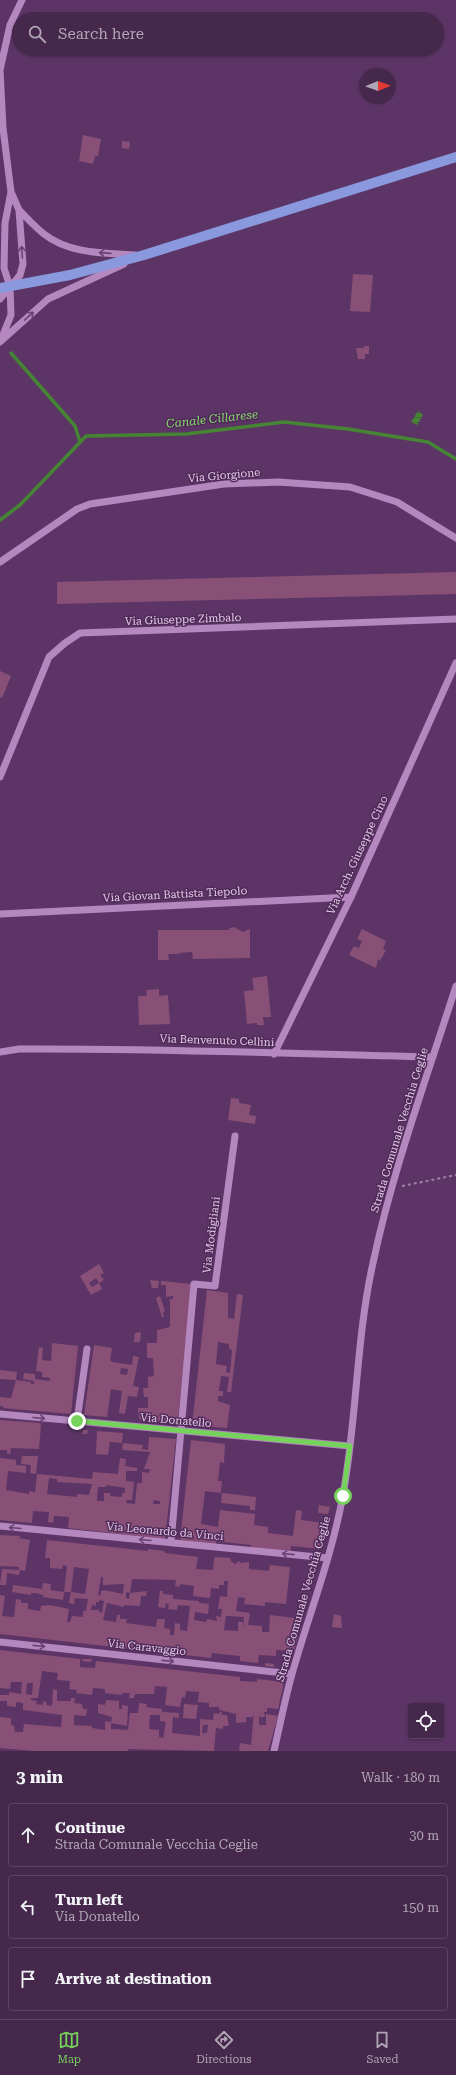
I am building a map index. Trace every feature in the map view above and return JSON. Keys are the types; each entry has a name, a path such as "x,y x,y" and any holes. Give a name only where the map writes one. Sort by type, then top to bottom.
{"main road":[{"path":"5,288 70,275 144,255 456,157"}],"street":[{"path":"16,12 22,0"},
{"path":"0,299 5,288 20,275 23,264 19,210 11,192 2,141 0,70 12,21"},
{"path":"0,342 11,315 5,288 4,268 5,223 11,192"},
{"path":"19,210 44,235 70,248 100,253 144,255"},
{"path":"0,230 5,223"},
{"path":"0,342 48,299 144,255"},
{"name":"Via Giorgione","path":"0,562 77,509 90,504 224,484 278,482 350,487 397,502 456,538"},
{"name":"Via Giuseppe Zimbalo","path":"0,777 49,658 65,643 80,634 456,619"},
{"name":"Via Arch. Giuseppe Cino","path":"274,1054 351,897 456,663"},
{"name":"Via Giovan Battista Tiepolo","path":"0,914 351,897"},
{"name":"Strada Comunale Vecchia Ceglie","path":"274,1751 292,1674 327,1558 343,1496 350,1446 360,1335 373,1263 391,1188 456,986"},
{"name":"Via Benvenuto Cellini","path":"0,1052 19,1049 140,1048 274,1054 433,1057"},
{"name":"Via Modigliani","path":"182,1432 194,1284 216,1286 235,1136"},
{"path":"77,1421 87,1349"},
{"name":"Via Donatello","path":"0,1414 182,1432 350,1446"},
{"path":"171,1542 182,1432"},
{"name":"Via Leonardo da Vinci","path":"0,1526 327,1558"},
{"name":"Via Caravaggio","path":"0,1642 292,1674"}],"path":[{"path":"391,1188 456,1175"}],"shaded area":[{"path":"418,411 423,415 417,425 411,422"}],"building":[{"path":"83,135 101,139 98,156 95,156 93,164 79,161"},
{"path":"122,141 130,142 129,149 122,148"},
{"path":"353,274 373,275 370,312 350,311"},
{"path":"364,346 369,346 369,354 365,354 365,359 358,359 356,348 364,348"},
{"path":"456,572 456,594 57,604 57,582"},
{"path":"0,671 11,676 2,698 0,697"},
{"path":"234,927 243,932 250,929 250,958 193,959 192,952 168,954 169,960 158,960 158,930 229,930 230,928"},
{"path":"362,929 386,941 383,949 386,950 380,961 378,959 376,968 349,955 354,946 359,948 362,941 357,939"},
{"path":"267,976 271,1017 263,1017 264,1025 257,1025 257,1023 247,1024 244,991 254,990 252,978"},
{"path":"159,989 159,996 168,995 170,1024 139,1025 138,996 147,996 146,990"},
{"path":"231,1098 239,1099 239,1103 251,1105 249,1115 256,1116 255,1124 228,1120"},
{"path":"99,1264 104,1273 100,1275 104,1280 99,1283 102,1289 91,1295 80,1276","holes":["96,1278 99,1283 92,1287 89,1283"]},
{"path":"150,1280 159,1281 158,1288 152,1288"},
{"path":"161,1281 192,1284 178,1419 173,1419 173,1424 141,1420 139,1418 138,1408 148,1408 148,1397 144,1397 143,1388 148,1388 148,1377 154,1376 153,1358 147,1358 147,1343 157,1343 157,1330 170,1327 170,1299 173,1299 173,1296 166,1297 166,1285 161,1285"},
{"path":"207,1290 228,1293 228,1318 234,1319 237,1294 243,1295 231,1392 227,1392 229,1377 221,1376 219,1391 223,1391 223,1396 218,1396 218,1401 230,1405 227,1428 192,1425","holes":["218,1342 229,1344 229,1349 232,1350 230,1373 226,1372 227,1366 216,1364"]},
{"path":"160,1296 165,1311 163,1312 164,1317 162,1317 156,1298"},
{"path":"141,1332 140,1342 134,1342 135,1333"},
{"path":"52,1343 78,1346 71,1414 3,1408 4,1406 0,1406 0,1397 11,1398 16,1380 31,1382 31,1384 34,1384 34,1381 23,1379 24,1373 35,1374 35,1379 50,1381 50,1378 42,1377 42,1372 36,1371 39,1347 43,1348 42,1360 51,1361"},
{"path":"94,1345 112,1348 110,1360 112,1362 132,1365 133,1356 139,1357 133,1386 139,1387 137,1397 128,1396 125,1414 119,1413 122,1391 111,1389 107,1417 84,1415","holes":["121,1368 128,1369 127,1375 120,1374"]},
{"path":"0,1370 17,1372 16,1380 0,1379"},
{"path":"0,1420 40,1423 39,1449 11,1448 10,1454 7,1454 7,1450 0,1450"},
{"path":"83,1430 88,1430 87,1434 82,1434"},
{"path":"97,1431 123,1433 122,1443 110,1442 108,1455 96,1454"},
{"path":"149,1437 176,1439 165,1539 68,1528 69,1517 54,1516 53,1523 48,1522 49,1512 33,1511 32,1523 0,1520 0,1458 16,1460 16,1465 26,1466 26,1473 8,1471 6,1490 29,1494 29,1491 35,1492 37,1474 92,1479 93,1472 118,1474 120,1458 126,1459 125,1466 137,1468 137,1471 126,1471 126,1481 134,1482 132,1500 127,1500 126,1503 135,1504 137,1483 142,1483 142,1472 149,1473 150,1469 144,1469 150,1452 122,1450 123,1443 143,1445 142,1449 148,1450","holes":["49,1478 57,1479 57,1482 92,1484 89,1495 77,1494 77,1497 47,1494","106,1485 125,1488 125,1493 122,1493 122,1497 110,1496 110,1493 104,1493 104,1501 97,1501 98,1487 106,1487","154,1500 160,1501 160,1504 153,1504"]},
{"path":"191,1440 225,1444 224,1463 220,1462 218,1481 222,1481 221,1493 205,1491 201,1524 218,1527 220,1510 255,1514 254,1525 268,1527 268,1533 293,1536 296,1510 302,1511 301,1520 325,1523 322,1549 291,1546 290,1554 251,1549 251,1545 216,1541 216,1545 180,1540"},
{"path":"22,1456 38,1456 36,1474 30,1473 31,1465 21,1464"},
{"path":"222,1493 256,1497 255,1510 250,1510 250,1506 221,1503"},
{"path":"319,1505 330,1507 328,1514 318,1513"},
{"path":"0,1535 20,1536 19,1538 30,1540 25,1571 20,1570 19,1575 7,1573 6,1585 0,1585 2,1569 19,1570 19,1567 0,1566"},
{"path":"47,1540 148,1551 148,1549 164,1551 165,1553 198,1557 196,1569 213,1570 214,1558 216,1557 230,1558 235,1564 239,1561 241,1563 249,1562 249,1569 269,1571 270,1565 290,1567 286,1604 265,1602 265,1606 244,1604 245,1598 238,1597 236,1611 250,1613 248,1625 262,1626 262,1632 269,1632 270,1615 302,1619 294,1651 276,1650 276,1656 259,1655 258,1663 240,1661 240,1656 212,1653 211,1658 0,1634 0,1595 5,1596 2,1616 14,1617 16,1599 21,1600 21,1603 28,1603 28,1609 40,1611 41,1606 50,1605 69,1609 67,1622 70,1622 72,1616 83,1617 83,1611 86,1611 88,1599 75,1598 74,1604 69,1603 71,1592 64,1592 67,1566 63,1565 62,1569 50,1568 50,1558 45,1558","holes":["74,1567 89,1569 85,1594 71,1592","101,1577 103,1577 103,1585 124,1584 123,1594 104,1590 101,1591 100,1596 98,1595","132,1579 176,1580 175,1586 180,1587 180,1584 194,1586 193,1596 210,1598 211,1588 219,1589 219,1585 224,1585 224,1581 228,1581 227,1597 220,1596 218,1609 222,1609 221,1617 216,1616 217,1621 207,1619 206,1622 194,1620 195,1612 208,1614 209,1604 199,1603 199,1601 173,1599 173,1595 163,1594 163,1591 160,1591 158,1607 165,1608 166,1603 169,1604 168,1609 177,1610 178,1605 190,1606 187,1631 180,1630 180,1624 175,1623 174,1635 170,1635 170,1629 164,1628 165,1619 157,1619 156,1627 126,1623 127,1619 120,1619 120,1615 117,1615 116,1622 103,1620 107,1603 124,1607 124,1605 140,1606 141,1596 146,1596 147,1591 130,1593","126,1592 130,1593 129,1599 126,1598","99,1600 104,1601 102,1613 99,1612 99,1610 91,1610 92,1605 96,1606 96,1602 99,1602","226,1616 244,1617 243,1631 243,1622 238,1622 238,1631 224,1630"]},
{"path":"311,1569 315,1570 313,1577 309,1576"},
{"path":"43,1583 51,1584 50,1590 64,1592 63,1600 43,1597 43,1595 36,1593 31,1593 31,1595 12,1592 13,1585 42,1589"},
{"path":"334,1614 341,1616 342,1628 332,1627"},
{"path":"0,1650 80,1659 80,1667 95,1668 96,1661 240,1677 240,1681 257,1682 257,1679 284,1682 278,1709 267,1708 267,1712 264,1712 265,1717 259,1717 259,1725 266,1725 266,1714 278,1716 268,1751 239,1751 240,1743 251,1745 254,1711 253,1717 246,1717 246,1722 236,1723 236,1714 219,1710 219,1707 209,1707 209,1703 198,1702 199,1692 186,1691 185,1698 182,1697 180,1707 165,1705 167,1687 155,1686 154,1694 135,1694 134,1698 129,1698 130,1693 122,1693 122,1695 105,1693 105,1689 93,1688 92,1695 76,1693 77,1690 69,1689 70,1681 57,1680 58,1673 42,1671 38,1698 31,1698 31,1700 37,1701 36,1704 43,1705 43,1701 46,1702 47,1705 52,1706 53,1689 57,1690 57,1701 71,1701 71,1698 75,1698 74,1703 82,1704 83,1709 87,1709 86,1716 74,1715 74,1725 92,1726 92,1728 105,1730 105,1721 111,1722 112,1717 98,1713 98,1704 105,1705 106,1700 119,1701 119,1709 122,1709 122,1705 128,1706 127,1726 111,1723 111,1729 128,1730 130,1713 138,1713 139,1703 147,1704 146,1707 162,1709 162,1712 179,1713 179,1718 173,1717 172,1733 200,1736 200,1719 213,1720 214,1713 219,1714 220,1712 222,1712 221,1715 227,1715 229,1726 223,1726 223,1729 216,1728 214,1751 128,1749 128,1751 35,1751 0,1748 0,1717 11,1718 11,1725 14,1726 15,1732 23,1732 24,1724 61,1727 62,1715 23,1710 23,1703 16,1702 16,1707 7,1706 7,1701 0,1701 0,1695 9,1695 9,1692 21,1694 22,1682 11,1682 10,1689 0,1688","holes":["27,1683 33,1683 32,1695 26,1694","150,1715 160,1715 160,1721 166,1722 163,1738 159,1737 159,1730 149,1729","203,1725 208,1725 207,1733 202,1733"]},
{"path":"82,1659 92,1659 91,1662 82,1661"},
{"path":"265,1663 274,1664 274,1667 265,1666"},
{"path":"184,1704 198,1705 196,1719 183,1718"}],"waterway":[{"name":"Canale Cillarese","path":"11,353 75,426 80,442"},
{"name":"Canale Cillarese","path":"0,520 20,505 86,436 186,434 284,422 348,429 428,442 456,459"}],"route":[{"path":"77,1421 350,1446 343,1496"}]}
